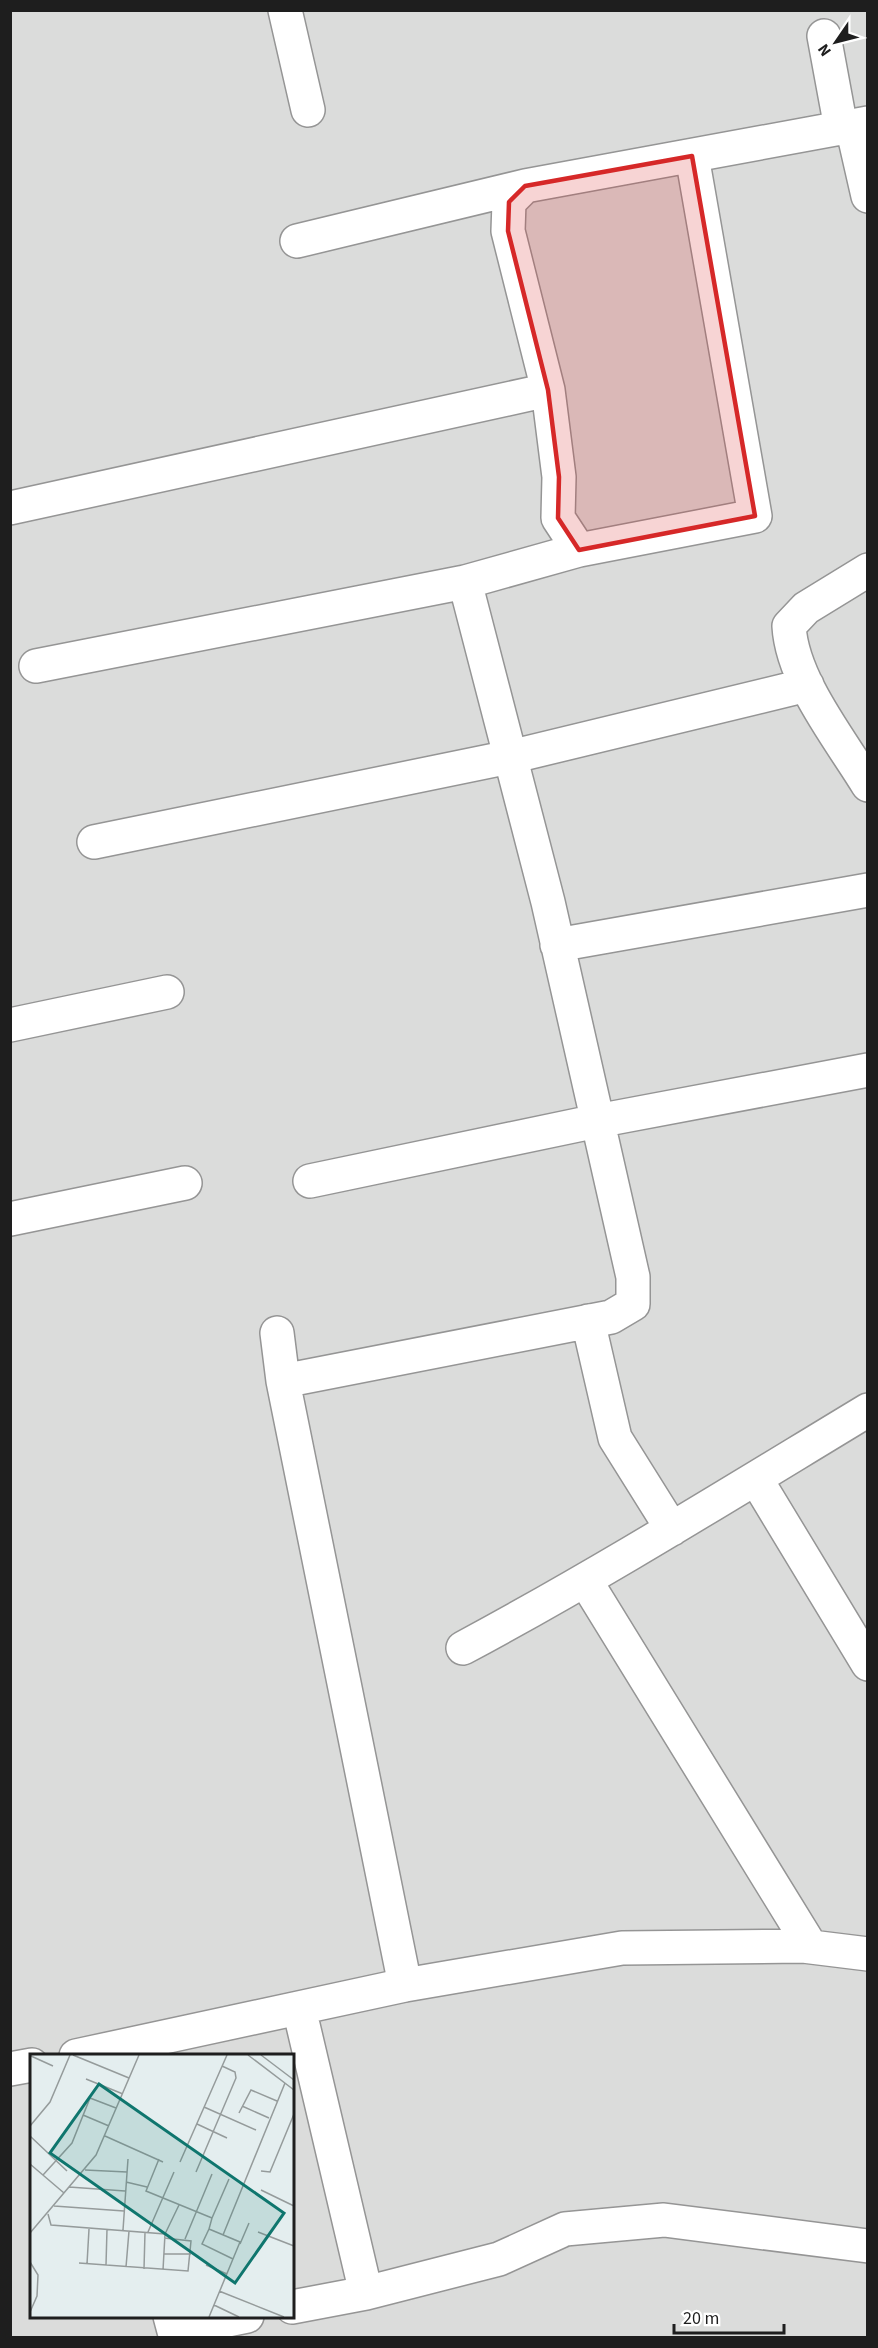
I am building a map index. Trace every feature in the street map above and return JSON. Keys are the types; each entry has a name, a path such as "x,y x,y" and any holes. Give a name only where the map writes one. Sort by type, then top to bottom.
{"street":[{"path":"285,10 308,110"},
{"path":"824,36 853,125 867,196"},
{"path":"297,241 525,186 853,125"},
{"path":"36,666 465,582 579,550 755,516 692,156"},
{"path":"525,186 509,202 508,231 548,390 559,477 558,518 579,550"},
{"path":"10,508 548,390"},
{"path":"867,570 806,608 789,626 790,647 807,685 867,785"},
{"path":"283,1381 612,1317 633,1304 633,1277 557,945 465,582"},
{"path":"94,842 510,757 807,685"},
{"path":"557,945 867,890"},
{"path":"10,1025 167,992"},
{"path":"310,1181 597,1121 867,1070"},
{"path":"10,1220 185,1183"},
{"path":"588,1321 615,1438 672,1529"},
{"path":"277,1333 283,1381 405,1985"},
{"path":"463,1648 672,1529 867,1410"},
{"path":"756,1479 867,1664"},
{"path":"585,1580 811,1947"},
{"path":"97,2053 405,1985 622,1948 811,1947 867,1954"},
{"path":"299,2008 366,2293"},
{"path":"10,2069 30,2065"},
{"path":"294,2307 366,2293 499,2259 565,2229 664,2220 867,2246"},
{"path":"171,2318 174,2331 237,2318"}],"highlighted area":[{"path":"692,156 755,516 579,550 558,518 559,477 548,390 508,231 509,202 525,186"}],"shaded area":[{"path":"11,11 867,11 867,2337 11,2338"}]}
